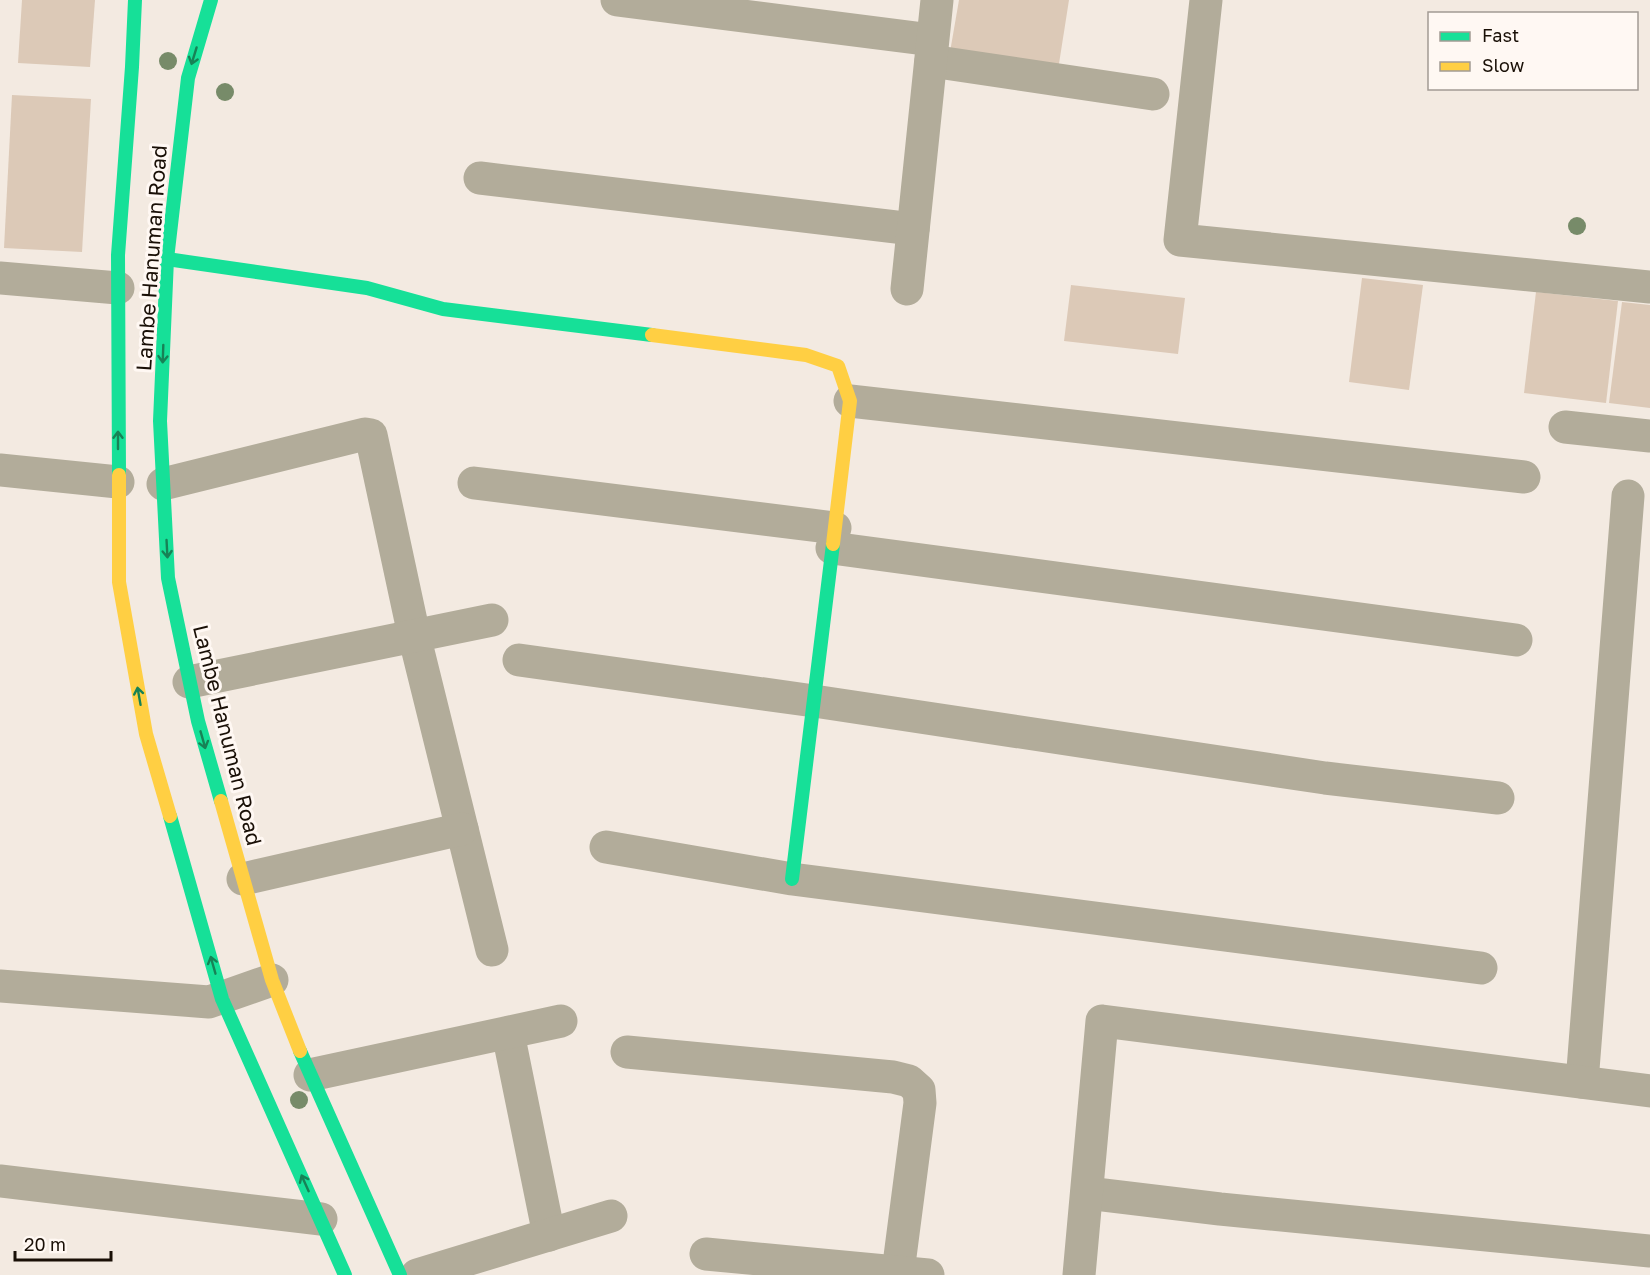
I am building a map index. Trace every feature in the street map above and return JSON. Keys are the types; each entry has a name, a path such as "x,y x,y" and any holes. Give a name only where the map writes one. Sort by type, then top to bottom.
{"main road":[{"name":"Lambe Hanuman Road","path":"135,0 118,255 119,582 146,734 222,999 345,1275"},
{"name":"Lambe Hanuman Road","path":"211,0 188,78 167,259 160,421 168,578 198,721 272,980 310,1075 400,1275"},
{"path":"167,259 367,288 443,309 806,355 838,366 850,401 792,879"}],"street":[{"path":"617,0 932,51 1153,94"},
{"path":"907,289 937,0"},
{"path":"1206,0 1180,240 1650,287"},
{"path":"480,178 913,229"},
{"path":"0,278 118,288"},
{"path":"850,401 1524,477"},
{"path":"1565,427 1650,436"},
{"path":"164,484 364,434 371,435 414,635 492,950"},
{"path":"0,470 118,482"},
{"path":"474,483 1516,640"},
{"path":"1582,1082 1628,496"},
{"path":"189,682 492,620"},
{"path":"519,660 814,701 1324,778 1498,798"},
{"path":"243,879 462,829"},
{"path":"606,847 792,879 1481,968"},
{"path":"0,986 209,1002 272,980"},
{"path":"310,1075 561,1021"},
{"path":"1079,1275 1102,1021 1650,1091"},
{"path":"508,1033 549,1235"},
{"path":"627,1052 893,1077 909,1081 919,1090 913,1274 706,1254"},
{"path":"0,1181 321,1219"},
{"path":"1087,1193 1220,1209 1650,1251"},
{"path":"417,1275 611,1216"}],"building":[{"path":"22,0 95,0 90,67 18,63"},
{"path":"959,0 1069,0 1058,70 950,52"},
{"path":"12,95 91,99 82,252 4,248"},
{"path":"1362,278 1423,285 1409,390 1349,382"},
{"path":"1071,285 1185,298 1178,354 1064,341"},
{"path":"1536,292 1618,301 1606,403 1524,393"},
{"path":"1622,302 1650,305 1650,408 1609,403"}],"traffic: fast":[{"path":"119,475 118,255 135,0"},
{"path":"211,0 188,78 167,259 160,421 168,578 198,721 221,801"},
{"path":"167,259 367,288 443,309 652,335"},
{"path":"792,879 833,544"},
{"path":"170,816 222,999 345,1275"},
{"path":"300,1051 400,1275"}],"traffic: slow":[{"path":"652,335 806,355 838,366 850,401 833,544"},
{"path":"119,475 119,582 146,734 170,816"},
{"path":"221,801 272,980 300,1051"}]}
